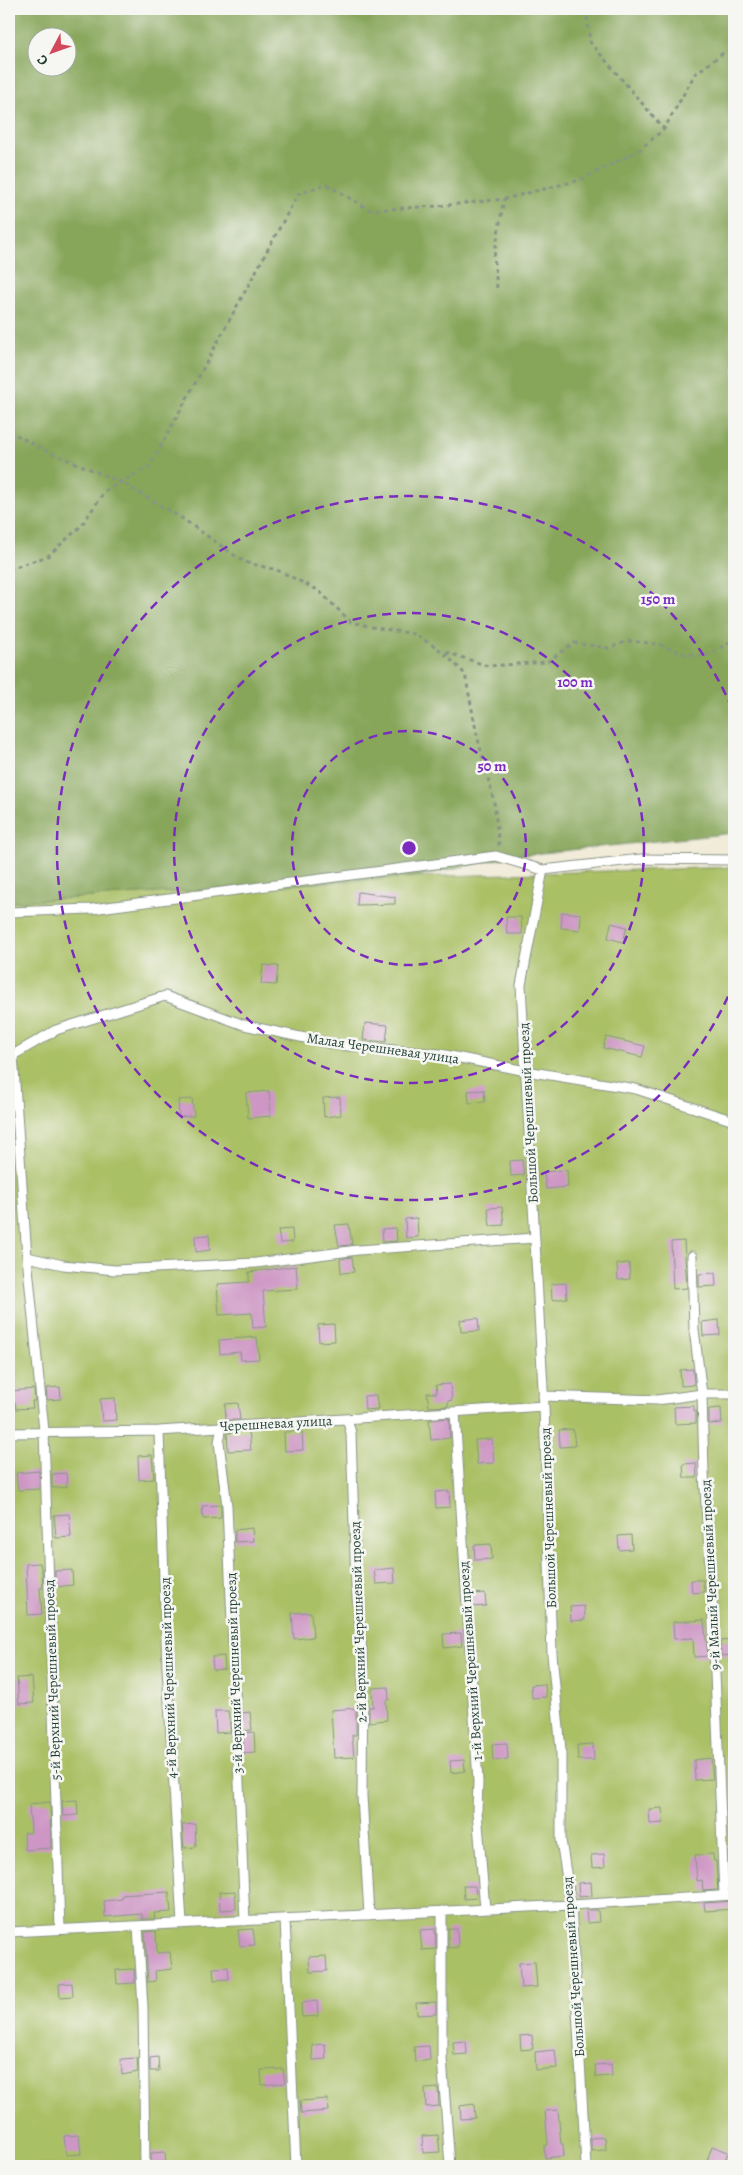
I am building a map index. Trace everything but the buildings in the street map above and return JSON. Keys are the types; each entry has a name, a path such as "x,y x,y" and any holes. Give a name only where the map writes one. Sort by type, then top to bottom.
{"lane":[{"path":"9,912 92,909 496,856 543,870 641,859 734,860"},
{"name":"Большой Черешневый проезд","path":"543,870 521,985 544,1401 552,1654 561,1752 561,1840 571,1905 586,2166"},
{"name":"Малая Черешневая улица","path":"13,1055 56,1030 165,996 244,1025 338,1045 440,1054 526,1071 636,1089 734,1121"},
{"name":"5-й Верхний Черешневый проезд","path":"13,1055 27,1258 44,1431 60,1929"},
{"path":"27,1258 63,1265 115,1270 256,1263 358,1250 535,1238"},
{"name":"9-й Малый Черешневый проезд","path":"692,1256 694,1329 702,1394 724,1895"},
{"name":"Черешневая улица","path":"9,1433 44,1431 160,1431 455,1412 544,1401 657,1400 702,1394 734,1394"},
{"name":"1-й Верхний Черешневый проезд","path":"455,1412 478,1782 477,1811 485,1909"},
{"name":"2-й Верхний Черешневый проезд","path":"347,1419 351,1433 356,1585 363,1664 362,1796 369,1914"},
{"name":"3-й Верхний Черешневый проезд","path":"222,1426 219,1442 227,1506 245,1921"},
{"name":"4-й Верхний Черешневый проезд","path":"160,1431 166,1667 182,1924"},
{"path":"9,1932 571,1905 734,1894"},
{"path":"442,1911 442,2058 450,2166"},
{"path":"285,1919 296,2166"},
{"path":"138,1926 143,2007 145,2166"}],"path":[{"path":"586,9 590,42 664,129"},
{"path":"9,569 48,556 81,526 105,491 150,466 298,194 326,184 370,210 504,200 580,180 638,151 664,129 695,74 722,54 734,49"},
{"path":"497,288 494,257 504,200"},
{"path":"9,431 42,449 121,482 183,519 244,562 277,570 318,590 351,622 416,634 443,652 465,674 477,735 494,802 500,844 496,856"},
{"path":"443,652 488,666 547,662 574,643 609,648 628,641 658,644 684,654 706,656 734,640"}],"green space":[{"path":"9,9 734,9 734,833 513,856 412,877 9,902"},
{"path":"734,867 734,2166 9,2166 9,902 412,877"}]}
